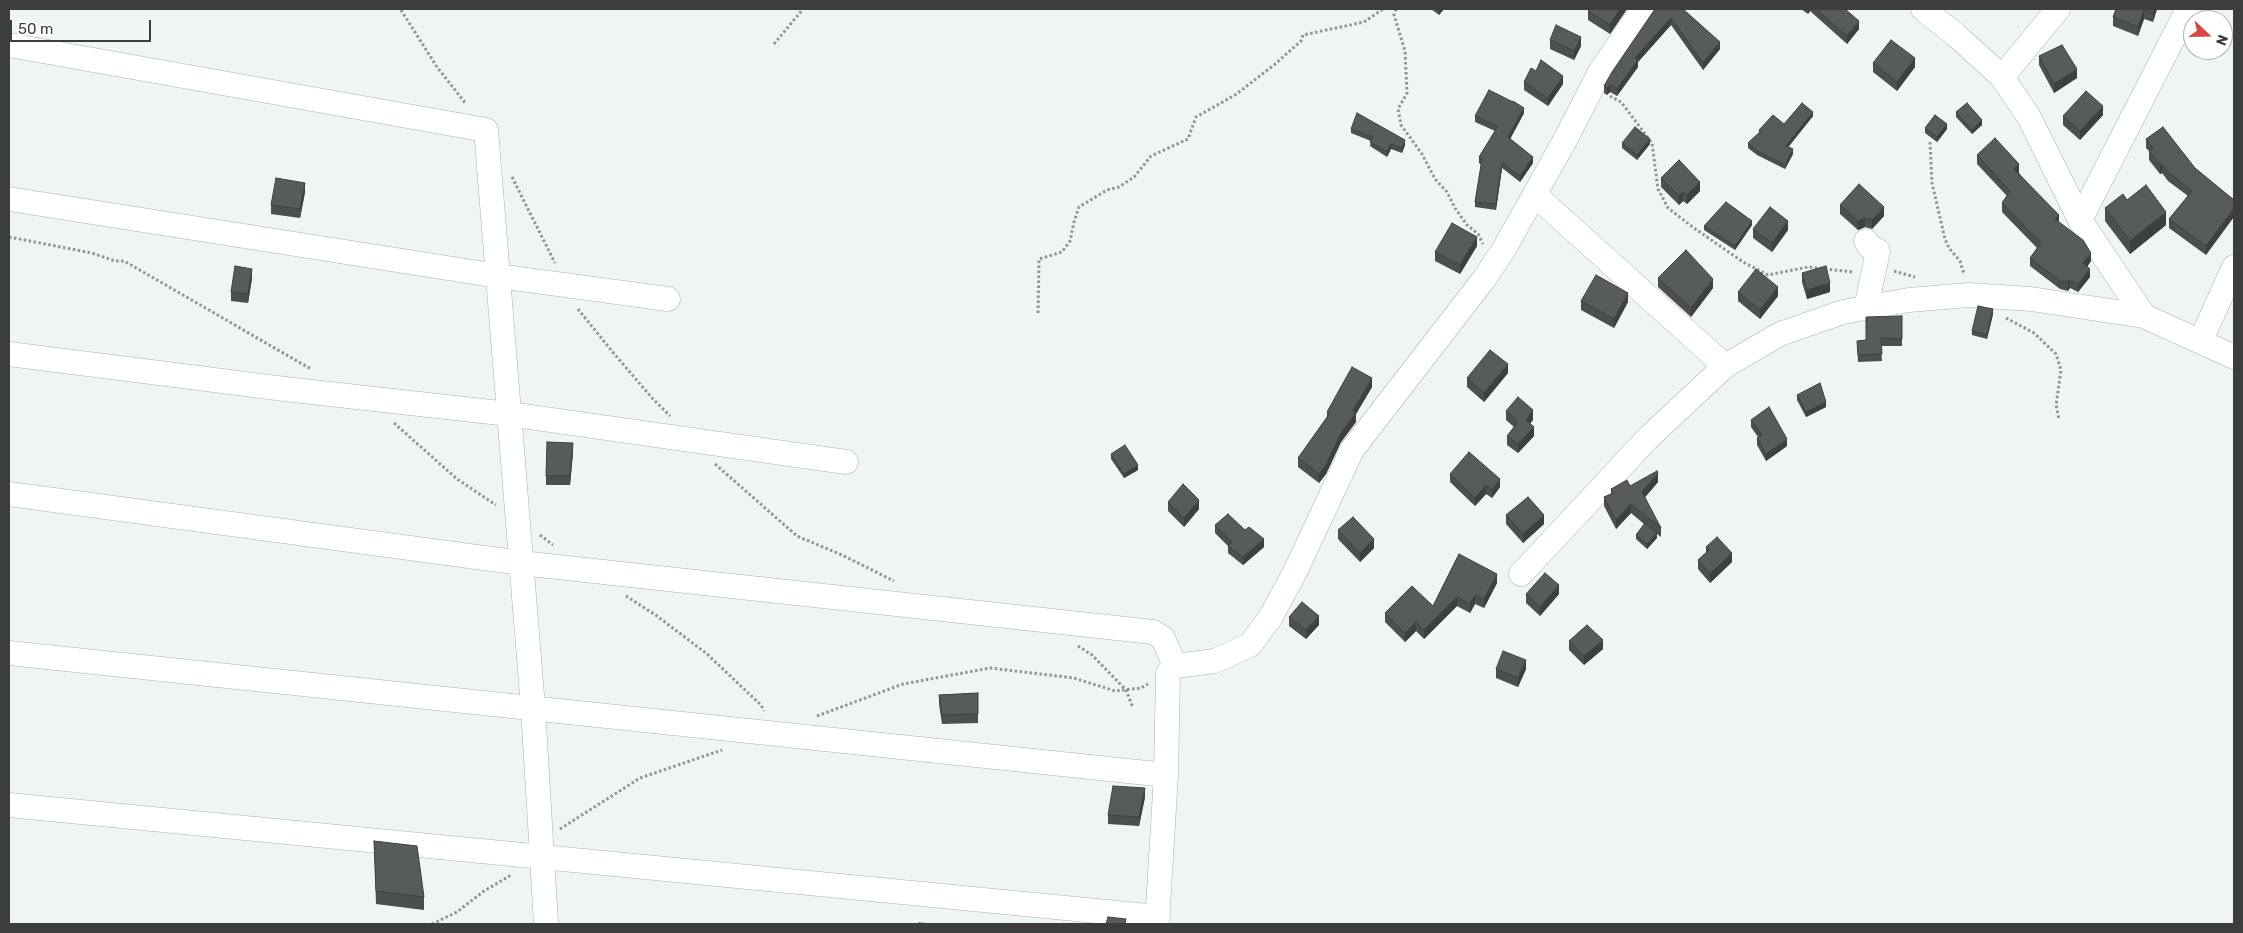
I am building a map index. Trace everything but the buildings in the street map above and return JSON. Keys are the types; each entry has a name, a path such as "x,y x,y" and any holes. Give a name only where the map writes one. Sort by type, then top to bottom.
{"street":[{"path":"9,805 542,857 1158,921 1166,775 1168,673 1175,666 1215,661 1250,645 1270,618 1295,572 1352,450 1484,279 1535,195 1593,85 1643,9"},
{"path":"1924,9 2002,77 2029,117 2080,220 2144,316"},
{"path":"2002,77 2058,9"},
{"path":"2080,220 2188,9"},
{"path":"9,45 486,130 533,707 546,924"},
{"path":"1535,195 1725,366"},
{"path":"9,199 498,276 668,299"},
{"path":"1866,241 1869,246 1878,251 1866,308"},
{"path":"2201,340 2234,267"},
{"path":"1521,574 1648,438 1725,366 1780,334 1843,312 1909,300 1977,296 2031,299 2144,316 2201,340 2234,357"},
{"path":"9,354 285,389 509,414 846,462"},
{"path":"9,494 521,563 1153,632 1163,638 1175,666"},
{"path":"9,653 773,732 1166,775"}],"path":[{"path":"774,44 803,9"},
{"path":"1038,313 1039,259 1062,252 1070,241 1079,207 1107,190 1119,187 1134,177 1151,156 1188,139 1196,117 1235,95 1274,65 1301,41 1303,35 1364,22 1383,9"},
{"path":"1396,9 1394,15 1406,51 1407,93 1398,109 1401,125 1422,154 1436,179 1447,192 1467,225 1478,234 1488,256 1484,279"},
{"path":"401,10 437,67 486,130"},
{"path":"1593,85 1621,102 1652,143 1658,190 1668,208 1743,262 1768,275 1808,267 1857,273 1876,265 1917,278"},
{"path":"1930,142 1932,183 1945,239 1960,261 1977,296 2008,320 2034,333 2056,354 2061,370 2056,405 2058,419"},
{"path":"509,172 578,308 610,350 652,398 671,416"},
{"path":"9,237 92,253 115,261 124,261 314,371"},
{"path":"388,419 409,435 457,479 558,547"},
{"path":"696,441 719,469 796,536 842,555 882,576 898,582"},
{"path":"625,596 657,616 707,654 761,705 773,732"},
{"path":"1070,641 1092,655 1126,690 1133,708"},
{"path":"432,924 457,912 484,891 542,857"}]}
